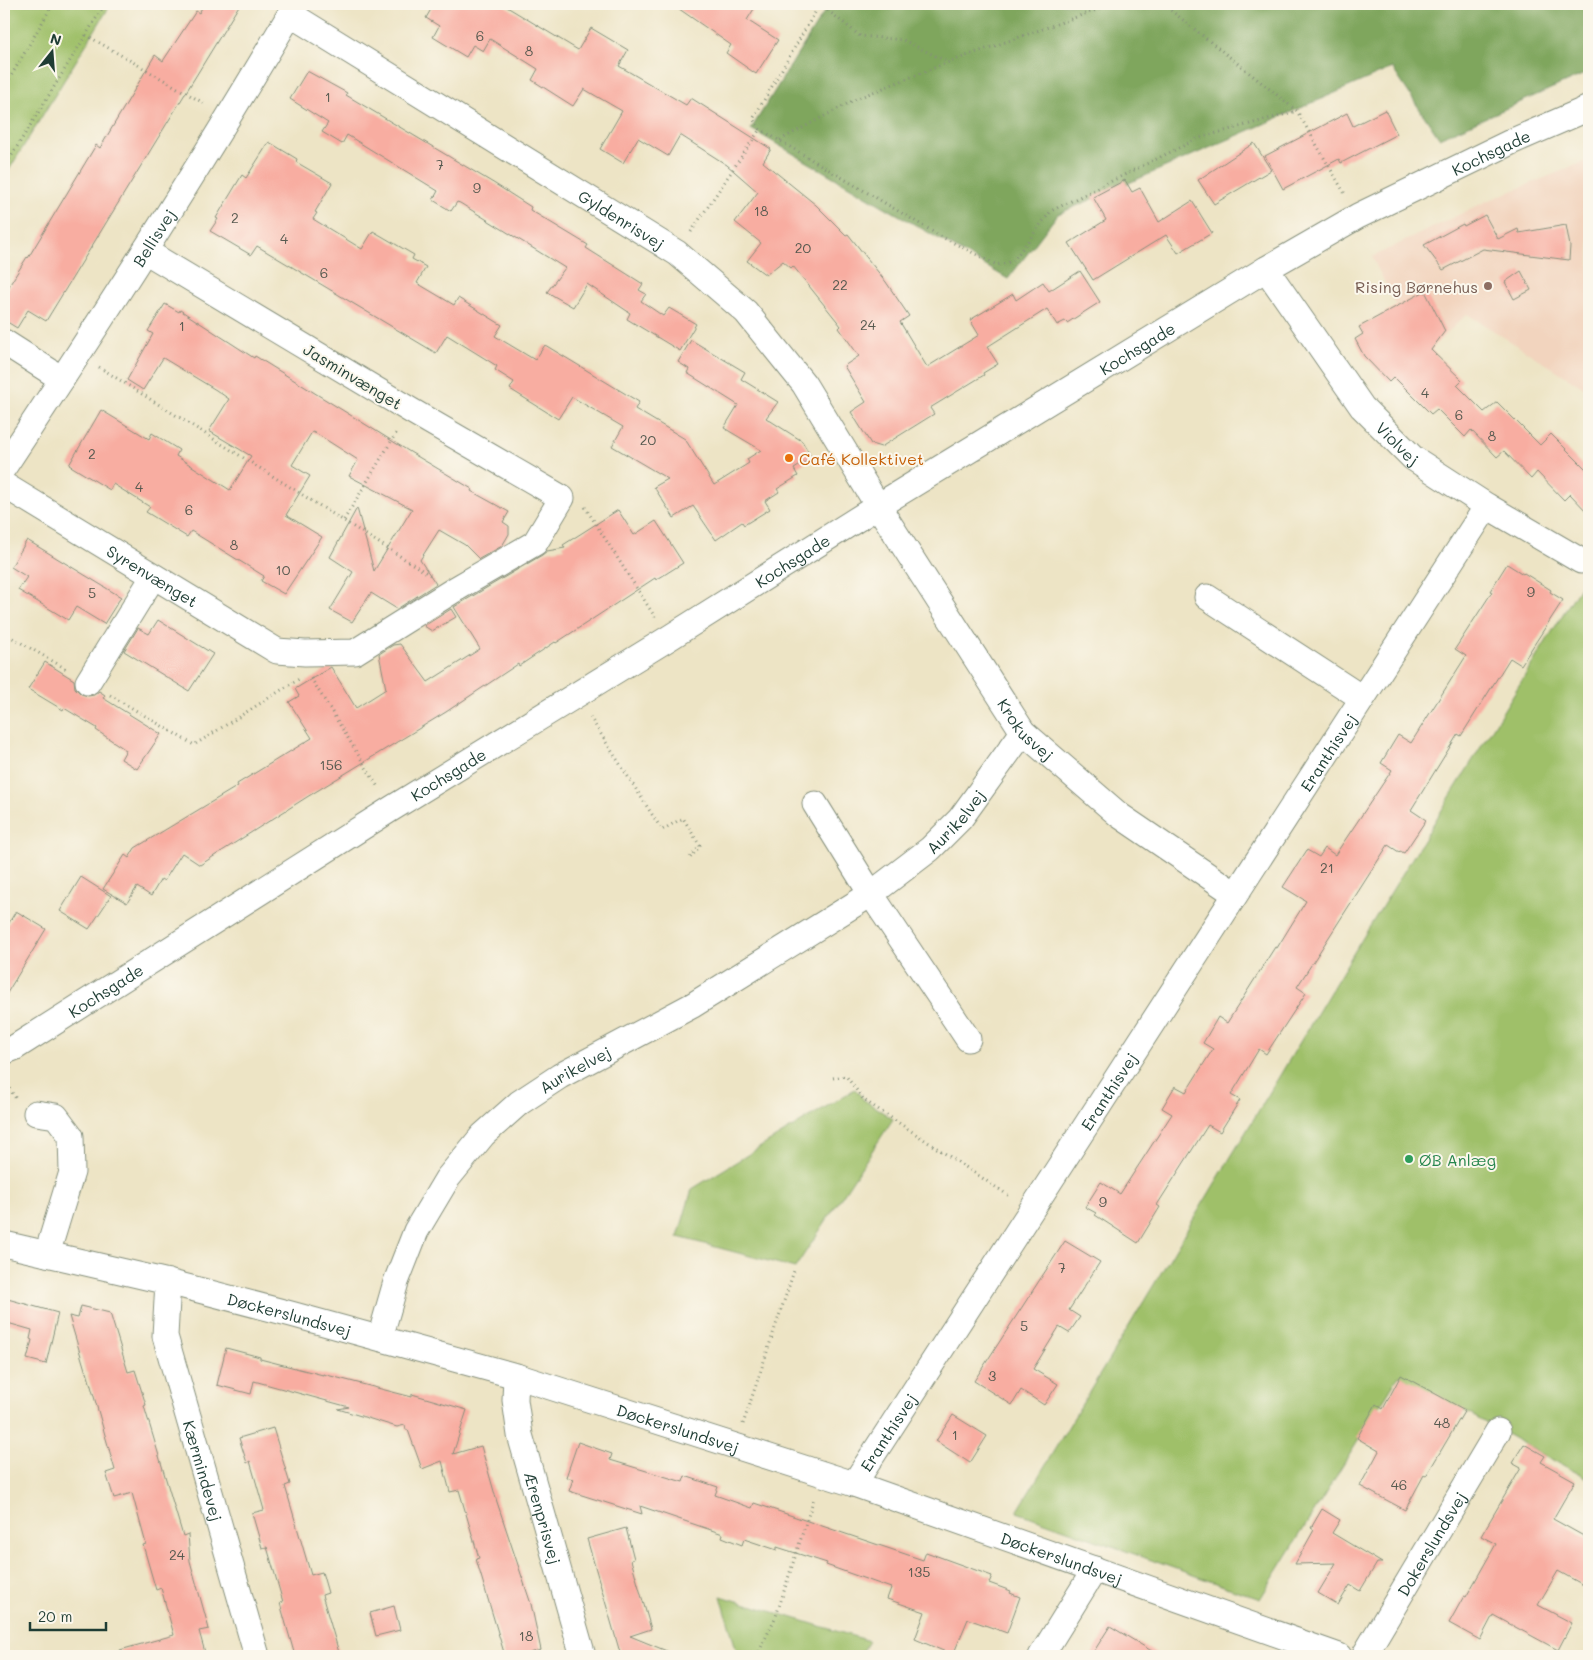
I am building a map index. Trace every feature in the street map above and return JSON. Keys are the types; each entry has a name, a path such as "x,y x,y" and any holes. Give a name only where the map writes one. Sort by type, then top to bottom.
{"street":[{"name":"Bellisvej","path":"4,467 146,251 293,9"},
{"name":"Gyldenrisvej","path":"293,9 676,253 746,312 804,384 878,506"},
{"name":"Kochsgade","path":"7,1053 391,809 878,506 1266,269 1358,216 1513,141 1589,108"},
{"name":"Jasminvænget","path":"146,251 410,410 562,498"},
{"name":"Violvej","path":"1266,269 1362,407 1413,458 1487,506 1580,561"},
{"path":"4,342 62,379"},
{"name":"Syrenvænget","path":"4,485 277,651 308,663 355,652 454,590 535,543 562,498"},
{"name":"Krokusvej","path":"878,506 1023,732 1119,815 1235,894"},
{"name":"Eranthisvej","path":"854,1484 1487,506"},
{"path":"88,682 153,577"},
{"name":"Eranthisvej","path":"1207,597 1362,698"},
{"name":"Aurikelvej","path":"380,1338 396,1282 416,1231 447,1179 483,1135 519,1103 560,1076 693,1005 871,894 930,849 960,819 1023,732"},
{"path":"815,804 871,894 968,1039"},
{"path":"36,1113 56,1116 71,1136 72,1172 47,1254"},
{"name":"Døckerslundsvej","path":"4,1244 168,1282 516,1376 854,1484 1339,1656"},
{"name":"Kærmindevej","path":"168,1282 165,1336 257,1656"},
{"name":"Ærenprisvej","path":"516,1376 515,1400 520,1435 583,1656"},
{"name":"Dokerslundsvej","path":"1364,1656 1498,1432"},
{"path":"1041,1656 1095,1569"}],"path":[{"path":"4,88 53,4"},
{"path":"4,168 105,4"},
{"path":"949,62 904,40 860,36 820,4 753,119 760,129 942,237 997,265 1012,262 1051,211 1199,138 1297,111"},
{"path":"780,140 858,98 949,62 1113,4"},
{"path":"1163,4 1297,111 1358,216"},
{"path":"86,35 228,117"},
{"path":"676,253 760,129"},
{"path":"78,354 454,590"},
{"path":"344,520 410,410"},
{"path":"562,498 582,502 668,638"},
{"path":"4,633 194,745 308,663 312,681 391,809"},
{"path":"577,695 662,830 683,818 700,846 690,858"},
{"path":"834,1078 846,1076 864,1100 1030,1210"},
{"path":"736,1446 795,1268"},
{"path":"757,1656 776,1616 822,1474"}],"shaded area":[{"name":"Rising Børnehus","path":"1589,160 1589,391 1467,314 1422,357 1372,257 1487,201"}],"green space":[{"path":"4,4 111,4 4,178"},
{"path":"829,4 1589,4 1589,72 1439,138 1392,68 1058,214 1008,279 751,129"},
{"name":"ØB Anlæg","path":"1589,572 1589,1480 1399,1375 1260,1599 1017,1512 1359,944"},
{"path":"855,1089 864,1100 893,1119 795,1268 678,1237 692,1189"},
{"path":"721,1596 869,1641 860,1656 738,1656"}],"building":[{"path":"204,4 240,4 46,321 28,310 17,328 4,320 4,294 28,258 96,145 100,148 155,55 163,61 196,11 199,13"},
{"path":"434,4 502,4 578,50 591,28 628,50 619,66 686,105 691,98 771,149 763,162 816,205 846,235 848,234 886,282 909,316 900,322 927,367 979,335 970,320 1013,294 1016,300 1043,282 1049,291 1080,271 1100,302 1067,323 1065,321 1057,325 1047,309 987,347 998,364 983,373 984,375 930,408 934,414 881,447 871,444 851,412 866,402 844,366 859,356 839,328 841,326 793,266 791,268 783,261 766,275 747,261 761,243 735,222 758,192 727,165 680,135 668,156 638,138 623,163 600,149 622,111 584,89 573,106 532,80 538,69 490,39 483,51 473,45 466,57 433,37 439,26 426,18"},
{"path":"672,4 757,4 747,20 778,40 756,74 726,53 731,45"},
{"path":"307,71 347,93 346,95 495,184 531,207 530,210 588,245 586,248 643,284 639,290 646,294 641,301 663,316 669,308 696,324 680,351 627,319 630,313 587,284 573,307 547,292 565,268 460,203 457,202 451,211 433,200 438,191 347,135 342,144 322,132 328,123 290,99"},
{"path":"1385,110 1397,134 1341,163 1339,159 1283,189 1265,156 1347,113 1353,126"},
{"path":"269,142 297,159 296,162 332,183 313,219 362,249 373,231 414,255 412,259 426,267 417,283 454,305 458,298 502,325 495,336 535,360 545,345 639,402 635,409 685,439 714,485 749,463 747,459 761,450 724,428 738,405 687,373 689,369 678,362 691,340 745,372 741,379 778,402 766,418 802,441 812,458 794,469 798,476 777,489 779,492 765,501 770,509 744,525 742,522 716,540 693,506 674,518 654,487 668,479 612,446 623,427 572,397 558,419 510,389 514,382 495,370 497,366 447,335 436,353 257,246 251,255 210,231 242,175 246,178"},
{"path":"1254,143 1271,170 1214,204 1198,180"},
{"path":"1125,180 1132,192 1140,188 1159,222 1192,201 1212,233 1178,253 1166,235 1093,280 1069,243 1106,220 1093,197"},
{"path":"1485,215 1498,239 1518,229 1519,233 1566,225 1570,246 1569,260 1483,249 1443,270 1424,245 1463,224 1464,226"},
{"path":"1521,271 1531,290 1514,299 1505,282"},
{"path":"1425,291 1445,331 1431,350 1462,380 1457,385 1484,412 1497,402 1540,445 1551,434 1589,472 1589,514 1570,494 1564,500 1537,472 1531,479 1504,451 1497,457 1471,430 1465,437 1437,409 1431,414 1394,377 1389,382 1364,356 1355,339 1363,334 1359,327"},
{"path":"165,304 179,312 180,310 254,358 255,356 472,489 471,491 509,512 503,522 509,526 509,534 502,546 479,559 465,545 439,530 420,560 436,584 397,609 371,593 352,622 330,610 353,572 330,557 357,508 374,571 412,509 349,476 358,460 317,434 312,432 292,465 310,476 286,515 322,537 284,594 261,581 264,576 191,531 187,537 146,512 150,507 113,484 110,490 69,465 101,410 149,439 152,433 179,450 176,456 230,490 251,456 209,431 229,399 216,390 163,358 143,390 127,380 153,334 148,331"},
{"path":"618,510 634,535 656,521 683,563 656,580 655,578 556,643 519,666 518,664 446,712 200,865 182,853 164,881 161,879 151,896 137,887 127,903 103,889 125,855 129,858 135,848 238,786 237,784 312,738 289,702 299,696 295,689 331,667 356,708 386,689 379,654 393,645 400,644 428,682 480,649 454,607 547,551 565,548 563,545"},
{"path":"27,540 121,597 104,624 76,607 68,620 18,590 27,577 11,567"},
{"path":"1507,564 1551,590 1550,592 1563,600 1521,665 1510,658 1461,736 1458,734 1411,810 1426,820 1404,853 1388,845 1297,987 1306,993 1266,1054 1259,1049 1231,1095 1240,1100 1220,1132 1208,1125 1157,1205 1160,1207 1138,1243 1085,1207 1101,1182 1120,1194 1172,1114 1162,1108 1175,1086 1186,1092 1213,1049 1203,1043 1218,1017 1227,1023 1306,901 1283,887 1307,850 1319,857 1325,848 1335,855 1392,770 1381,763 1398,735 1411,743 1466,656 1455,649 1492,592 1490,591"},
{"path":"451,609 456,617 432,631 424,626"},
{"path":"158,620 213,654 189,691 124,651 138,628 149,634"},
{"path":"45,662 74,680 75,688 81,694 94,695 99,691 105,695 103,698 161,734 137,769 121,759 126,750 96,730 97,728 28,689"},
{"path":"81,877 111,896 89,929 60,911"},
{"path":"16,911 46,929 4,998 4,931"},
{"path":"1065,1241 1100,1262 1069,1310 1080,1317 1069,1333 1059,1327 1033,1369 1058,1384 1044,1405 1021,1390 1012,1405 974,1381"},
{"path":"4,1298 58,1313 46,1364 27,1359 32,1340 30,1339 32,1330 4,1322"},
{"path":"81,1306 110,1313 128,1372 135,1370 183,1536 188,1534 190,1561 209,1629 199,1631 206,1656 121,1656 120,1650 174,1635 161,1588 156,1590 143,1545 146,1544 132,1493 114,1498 106,1473 115,1470 69,1316 78,1318"},
{"path":"226,1348 260,1357 260,1359 412,1397 412,1394 467,1410 453,1454 481,1446 497,1502 531,1604 541,1650 530,1653 531,1656 505,1656 476,1559 479,1558 459,1490 450,1492 442,1461 422,1469 405,1425 397,1427 338,1409 349,1407 254,1381 251,1394 217,1385"},
{"path":"1401,1375 1465,1410 1426,1476 1424,1475 1405,1510 1360,1486 1379,1451 1357,1438 1376,1404 1383,1409"},
{"path":"953,1415 987,1436 970,1463 936,1441"},
{"path":"273,1428 290,1484 285,1486 311,1575 322,1572 328,1593 322,1595 340,1656 295,1656 280,1603 283,1602 267,1547 262,1548 252,1513 264,1510 250,1461 247,1463 239,1438"},
{"path":"578,1442 612,1454 610,1460 683,1482 685,1476 718,1487 715,1495 752,1508 754,1503 923,1560 926,1552 992,1576 989,1583 1011,1591 1010,1593 1020,1597 1007,1633 968,1619 953,1655 915,1639 925,1612 887,1599 891,1588 826,1565 827,1563 777,1547 777,1550 744,1539 742,1545 722,1537 723,1534 640,1506 642,1514 569,1491 573,1479 566,1477"},
{"path":"1524,1444 1545,1456 1541,1462 1575,1481 1553,1519 1589,1539 1589,1588 1558,1571 1538,1605 1572,1623 1558,1650 1493,1615 1480,1640 1449,1623 1496,1544 1481,1536 1521,1468 1512,1463"},
{"path":"1322,1509 1340,1520 1332,1533 1382,1563 1377,1563 1360,1591 1350,1585 1338,1605 1318,1593 1336,1563 1295,1564 1314,1530 1311,1528"},
{"path":"626,1528 634,1559 631,1560 651,1629 630,1636 679,1656 621,1656 587,1539"},
{"path":"394,1606 400,1630 376,1636 370,1613"},
{"path":"1110,1626 1160,1656 1091,1656"}],"place":[{"name":"Rising Børnehus","path":"1488,286"},
{"name":"Café Kollektivet","path":"789,458"},
{"name":"ØB Anlæg","path":"1409,1159"}]}
